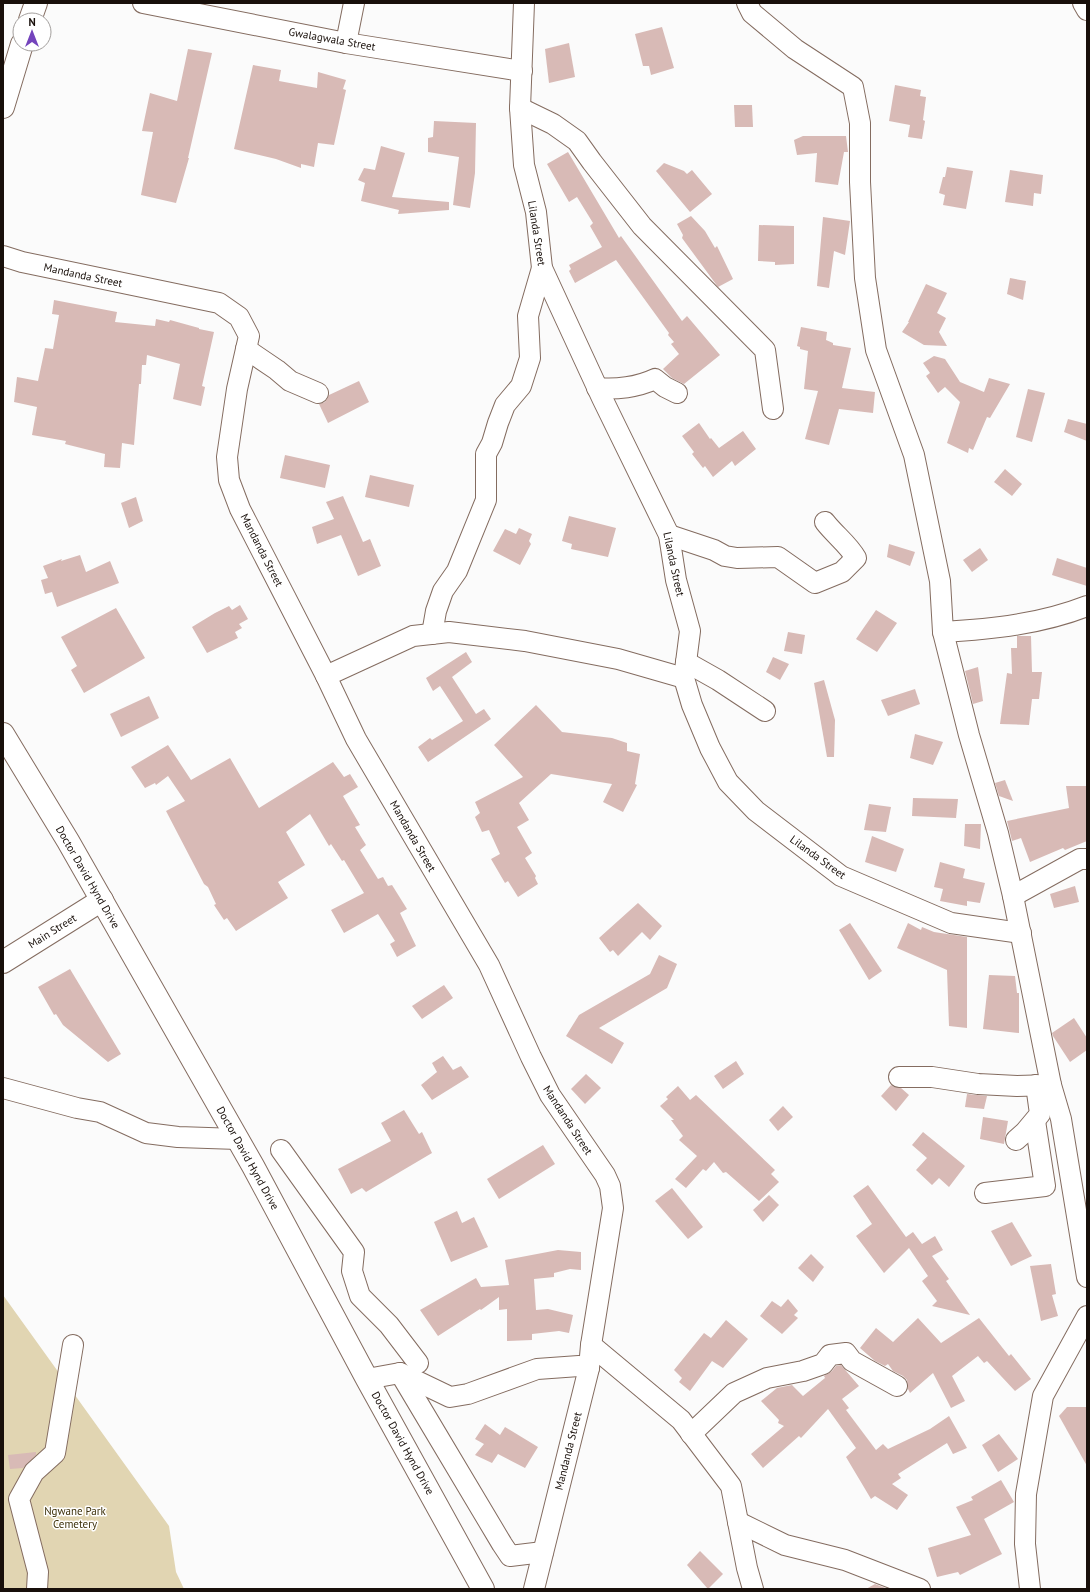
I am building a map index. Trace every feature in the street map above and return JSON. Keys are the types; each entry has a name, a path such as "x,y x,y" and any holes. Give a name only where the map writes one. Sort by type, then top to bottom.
{"main road":[{"path":"3,107 20,52"},
{"name":"Doctor David Hynd Drive","path":"3,734 68,841 238,1139 367,1379 483,1589"},
{"name":"Main Street","path":"3,962 102,900"}],"street":[{"name":"Gwalagwala Street","path":"143,3 346,42 522,71"},
{"path":"346,42 354,3"},
{"name":"Lilanda Street","path":"524,3 520,108 524,165 536,212 542,268 669,535 676,580 690,631 685,670 692,705 710,748 728,782 756,811 841,876 951,923 1021,933"},
{"path":"747,3 752,12 795,49 852,87 860,122 860,182 865,278 876,350 914,455 940,581 944,632 969,735 998,833 1021,933 1044,1085 1040,1114 1016,1140"},
{"path":"1083,3 1087,10"},
{"path":"520,108 553,124 577,141 642,226 765,350 773,409"},
{"name":"Mandanda Street","path":"3,256 22,262 219,303 239,317 249,336 237,388 227,457 229,480 240,509 326,676 356,738 489,965 550,1095 605,1175 610,1186 614,1208 591,1345 589,1368 534,1589"},
{"path":"432,634 436,611 443,591 457,571 486,500 486,454 492,443 505,405 521,386 530,358 528,316 542,268"},
{"path":"246,349 277,370 290,381 318,392"},
{"path":"598,388 611,389 645,384 655,379 665,387 677,393"},
{"path":"669,535 714,550 725,556 737,558 778,557 815,583 842,572 856,558 849,547 833,533 825,522"},
{"path":"944,632 997,628 1037,621 1071,613 1087,606"},
{"path":"326,676 413,636 449,632 525,641 685,670 718,680 765,711"},
{"path":"1013,896 1080,859 1087,859"},
{"path":"899,1077 932,1078 986,1085 1044,1085"},
{"path":"1044,1085 1062,1119 1087,1277"},
{"path":"3,1088 77,1108 100,1112 146,1133 178,1137 238,1139"},
{"path":"985,1193 1045,1186 1035,1121"},
{"path":"281,1150 354,1252 352,1271 360,1296 389,1325 418,1363"},
{"path":"1030,1589 1024,1544 1026,1494 1043,1396 1087,1316"},
{"path":"37,1589 38,1572 19,1499 34,1472 56,1453 73,1345"},
{"path":"591,1345 681,1420 731,1486 747,1568 753,1589"},
{"path":"691,1434 734,1394 767,1378 803,1371 823,1364 830,1354 846,1353 852,1361 897,1386"},
{"path":"367,1379 400,1373 450,1397 468,1394 537,1369 579,1366 589,1368"},
{"path":"400,1373 510,1556 543,1552"},
{"path":"738,1522 785,1546 845,1560 920,1589"}],"green space":[{"name":"Ngwane Park Cemetery","path":"3,1295 169,1526 176,1572 184,1589 3,1589"}],"building":[{"path":"662,27 674,68 651,75 649,66 643,66 635,34"},
{"path":"569,43 575,77 549,83 545,49"},
{"path":"188,49 212,53 189,158 176,203 141,195 153,132 142,131 150,93 177,101"},
{"path":"253,65 281,70 279,81 317,88 318,72 346,80 343,89 346,90 334,145 318,143 314,167 301,164 301,168 276,159 234,149"},
{"path":"895,85 921,90 920,96 926,97 923,120 925,121 922,139 908,137 910,125 889,121"},
{"path":"734,105 752,105 753,127 735,127"},
{"path":"434,121 476,123 475,173 470,208 453,205 459,157 428,152 428,138 433,137"},
{"path":"803,136 846,136 848,152 844,152 838,185 815,182 817,153 797,155 794,140"},
{"path":"381,146 405,153 392,197 449,202 449,210 398,214 399,210 361,201 365,183 358,180 364,168 375,170"},
{"path":"568,152 619,238 621,236 682,321 687,316 720,355 684,384 672,378 663,369 679,354 671,344 674,342 616,260 575,283 569,271 571,269 569,265 602,247 590,226 593,223 577,197 569,202 547,164"},
{"path":"664,163 684,171 687,174 692,170 712,194 690,212 656,171"},
{"path":"947,167 973,171 966,209 943,205 945,195 939,193"},
{"path":"1010,170 1043,175 1041,194 1034,193 1033,206 1005,202"},
{"path":"691,216 705,231 715,248 717,246 733,279 718,287 682,238 683,235 677,224"},
{"path":"823,217 850,221 845,255 834,251 829,288 817,286"},
{"path":"759,225 794,226 794,264 775,265 775,262 758,261"},
{"path":"1010,278 1026,281 1023,300 1007,294"},
{"path":"926,284 947,293 937,313 946,318 939,332 947,346 924,345 902,332 909,322"},
{"path":"54,300 117,312 115,322 155,326 156,319 169,322 170,320 214,332 202,386 205,387 201,406 173,399 180,364 147,355 146,365 142,365 141,384 139,384 134,445 122,443 120,468 104,467 105,454 65,444 66,441 32,435 37,407 14,402 17,377 38,381 45,348 53,349 59,315 52,314"},
{"path":"801,327 827,332 826,340 833,343 833,345 851,348 842,388 875,392 873,413 839,409 829,445 805,439 818,391 804,389 808,351 800,349 800,347 797,346"},
{"path":"934,356 945,359 960,382 984,392 989,378 1010,384 990,418 987,417 973,450 969,448 968,453 947,443 960,402 945,387 938,393 926,376 930,373 923,363"},
{"path":"359,381 369,402 328,423 319,404 325,402 329,395"},
{"path":"1028,389 1045,393 1032,442 1016,437"},
{"path":"1068,419 1087,424 1087,441 1064,432"},
{"path":"699,423 710,439 711,438 719,448 743,431 756,449 735,466 732,461 713,477 705,466 703,468 692,454 694,452 682,436"},
{"path":"285,455 330,465 325,488 280,478"},
{"path":"1005,469 1022,484 1012,496 994,482"},
{"path":"370,475 414,485 409,507 365,497"},
{"path":"343,496 363,542 370,539 381,566 358,576 341,535 317,544 312,527 334,519 326,502"},
{"path":"136,497 143,521 129,528 121,503"},
{"path":"569,516 616,528 608,557 571,549 572,544 562,541"},
{"path":"519,528 532,534 529,541 531,544 520,565 493,551 505,529 516,534"},
{"path":"889,544 915,552 910,566 887,557"},
{"path":"980,548 988,560 972,572 963,560"},
{"path":"80,555 86,572 110,561 119,583 57,607 52,592 45,594 41,580 48,578 43,566 62,559 61,561"},
{"path":"1057,558 1087,568 1087,586 1052,575"},
{"path":"240,605 248,619 239,624 242,628 235,632 238,638 207,653 192,627 229,606 232,610"},
{"path":"116,608 145,658 84,693 71,670 77,666 61,637"},
{"path":"876,610 897,623 877,652 856,639"},
{"path":"788,632 805,635 802,654 784,651"},
{"path":"1017,636 1031,636 1032,672 1042,672 1039,699 1032,699 1029,725 1000,724 1007,673 1012,674 1011,648 1017,648"},
{"path":"466,652 472,662 452,677 476,714 484,709 491,719 428,762 418,747 430,738 432,740 463,721 440,686 433,691 426,678"},
{"path":"773,657 789,664 780,680 766,672"},
{"path":"978,667 983,701 973,704 965,671"},
{"path":"824,680 835,720 834,757 827,757 814,683"},
{"path":"915,689 920,704 888,716 881,700"},
{"path":"149,696 159,718 121,737 110,714"},
{"path":"536,705 562,732 612,738 627,743 627,751 640,754 635,784 637,785 623,812 603,802 612,784 551,774 519,803 529,820 517,827 532,853 525,858 536,876 535,878 538,884 518,897 508,881 505,883 491,859 500,854 489,830 482,832 475,817 480,813 475,802 523,777 494,745"},
{"path":"915,734 943,742 933,765 910,758"},
{"path":"168,745 191,780 230,758 259,808 333,762 344,777 350,774 358,787 343,796 360,825 355,827 366,845 360,850 378,879 383,877 388,886 392,885 407,909 400,913 416,946 397,957 390,944 395,941 378,914 344,933 331,910 364,893 344,860 342,861 331,844 329,846 310,814 286,832 305,865 278,882 288,898 236,931 227,918 224,920 214,905 216,904 208,887 204,884 166,811 185,801 168,776 156,785 155,783 145,788 131,767"},
{"path":"1005,780 1013,801 999,796 995,783"},
{"path":"1066,786 1087,786 1087,841 1065,850 1063,848 1030,862 1021,838 1012,841 1007,821 1069,808"},
{"path":"913,798 958,799 956,818 912,816"},
{"path":"869,804 891,807 886,832 864,830"},
{"path":"965,824 981,824 980,849 964,846"},
{"path":"872,836 904,849 896,872 865,862"},
{"path":"940,862 965,869 963,878 985,883 980,903 967,901 967,906 940,901 943,889 934,887"},
{"path":"1075,886 1079,902 1054,908 1050,894"},
{"path":"638,903 662,926 650,940 642,932 618,956 613,950 610,952 599,938"},
{"path":"850,923 882,971 869,980 839,930"},
{"path":"908,923 921,930 922,927 934,932 967,937 967,1028 949,1026 947,970 897,948"},
{"path":"659,955 677,964 667,988 599,1028 624,1043 612,1064 566,1036 579,1015 650,974"},
{"path":"70,969 121,1054 108,1062 63,1025 56,1014 54,1015 38,987"},
{"path":"989,975 1015,976 1017,993 1019,993 1019,1033 983,1029"},
{"path":"444,985 453,998 422,1019 412,1006"},
{"path":"1074,1018 1087,1038 1087,1050 1070,1062 1052,1033"},
{"path":"443,1056 453,1070 461,1066 469,1077 432,1100 421,1085 437,1072 432,1063"},
{"path":"736,1061 744,1074 723,1089 714,1076"},
{"path":"586,1074 601,1088 585,1104 571,1089"},
{"path":"891,1085 901,1088 909,1095 896,1111 881,1096"},
{"path":"678,1086 690,1100 696,1095 775,1170 771,1174 779,1182 759,1201 726,1172 723,1173 714,1162 706,1171 703,1169 686,1188 675,1179 697,1156 679,1140 683,1136 671,1120 674,1120 660,1106 668,1099 666,1097"},
{"path":"967,1094 987,1096 984,1109 965,1107"},
{"path":"783,1106 793,1117 778,1131 769,1120"},
{"path":"404,1110 419,1134 422,1132 432,1153 366,1192 362,1188 351,1194 338,1169 391,1141 381,1123"},
{"path":"983,1117 1008,1121 1004,1144 980,1139"},
{"path":"923,1132 965,1166 949,1187 939,1178 932,1185 916,1170 927,1158 912,1145"},
{"path":"543,1145 555,1164 499,1199 487,1179"},
{"path":"868,1185 906,1237 913,1232 922,1244 935,1236 943,1250 932,1256 949,1279 946,1281 970,1315 932,1306 937,1301 922,1281 928,1276 909,1248 884,1273 856,1236 872,1224 853,1196"},
{"path":"672,1188 703,1227 688,1239 655,1201"},
{"path":"769,1195 779,1205 763,1222 753,1210"},
{"path":"457,1211 462,1223 474,1217 488,1247 451,1262 434,1222"},
{"path":"1012,1222 1032,1256 1011,1266 991,1231"},
{"path":"558,1250 581,1252 581,1270 570,1269 554,1273 554,1277 534,1279 536,1310 548,1309 573,1315 569,1333 559,1331 532,1334 532,1340 507,1341 507,1309 499,1310 499,1297 481,1310 480,1309 438,1336 420,1310 476,1278 481,1287 509,1285 505,1260"},
{"path":"811,1254 824,1267 813,1282 798,1268"},
{"path":"1051,1264 1056,1294 1052,1295 1058,1316 1041,1321 1030,1266"},
{"path":"788,1299 798,1311 794,1315 798,1318 782,1334 760,1316 772,1301 781,1307"},
{"path":"918,1318 941,1343 979,1318 1009,1356 1011,1354 1031,1379 1015,1391 987,1361 984,1363 978,1356 952,1376 965,1401 951,1408 933,1373 910,1393 907,1380 903,1376 893,1371 888,1364 885,1366 875,1361 860,1348 876,1328 893,1342"},
{"path":"726,1320 748,1339 723,1368 712,1361 690,1391 679,1382 682,1378 674,1370 704,1333 711,1338"},
{"path":"841,1365 859,1386 842,1399 849,1408 846,1410 876,1450 883,1444 888,1449 930,1429 949,1416 967,1448 953,1454 947,1443 898,1474 901,1478 892,1484 908,1495 897,1510 875,1496 871,1499 846,1457 856,1448 828,1409 801,1438 799,1436 763,1468 751,1454 784,1426 778,1423 779,1420 761,1401 777,1388 792,1385 803,1396 825,1378 824,1376 832,1371 836,1366"},
{"path":"1067,1407 1087,1407 1087,1466 1059,1416"},
{"path":"485,1424 500,1435 505,1427 538,1447 525,1468 498,1454 492,1463 475,1455 484,1444 475,1439"},
{"path":"999,1434 1018,1459 998,1472 982,1445"},
{"path":"36,1452 36,1455 23,1468 10,1469 8,1455"},
{"path":"1001,1480 1014,1502 984,1519 1002,1554 960,1575 958,1572 937,1577 928,1548 971,1535 956,1507 973,1500 971,1497"},
{"path":"700,1551 723,1574 708,1589 687,1565"},
{"path":"875,1584 888,1589 866,1589"}]}
